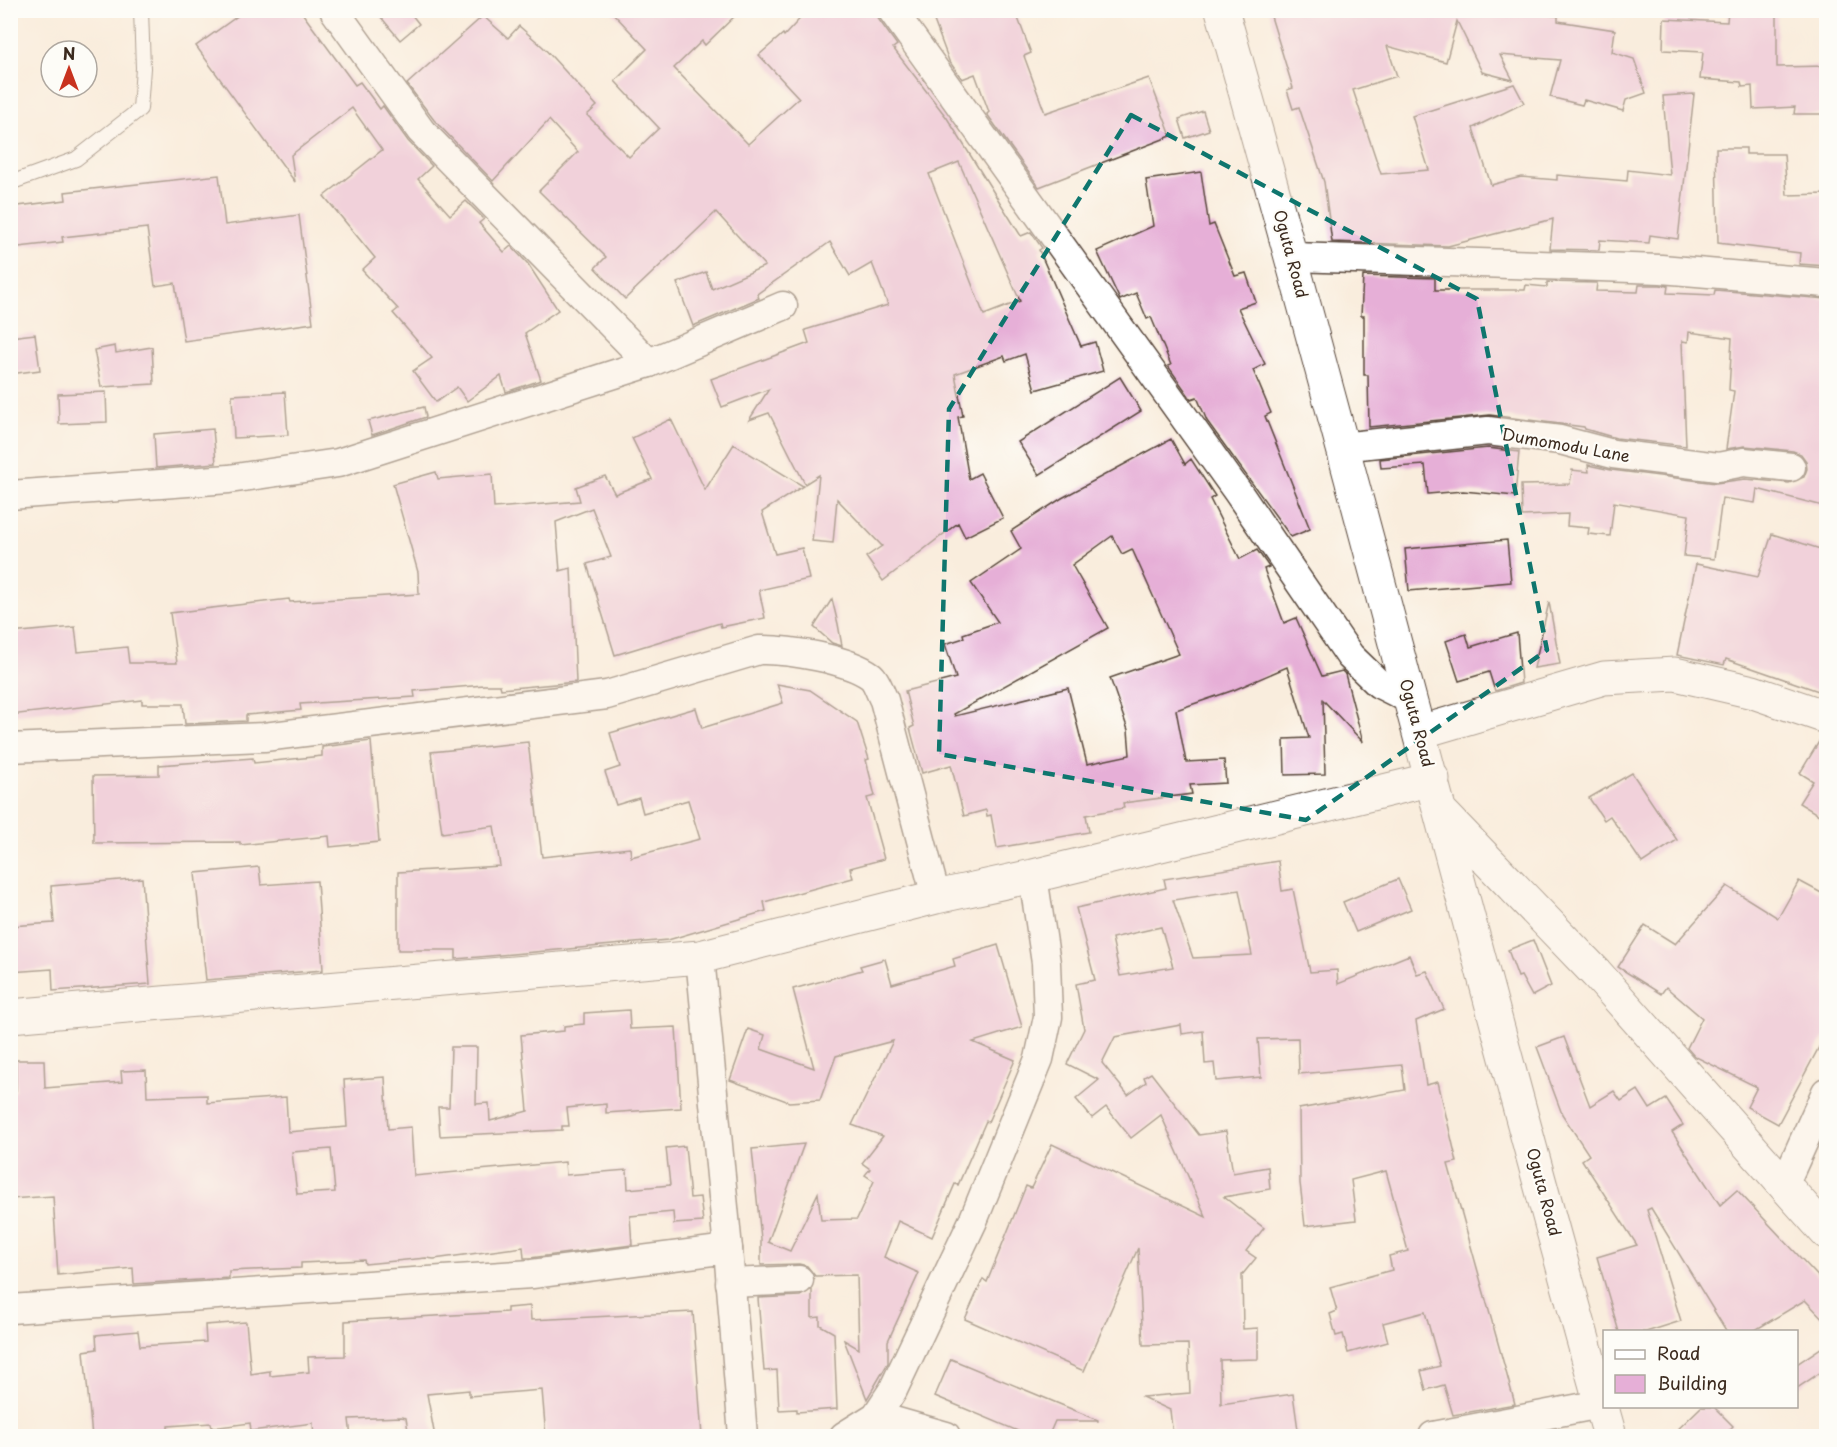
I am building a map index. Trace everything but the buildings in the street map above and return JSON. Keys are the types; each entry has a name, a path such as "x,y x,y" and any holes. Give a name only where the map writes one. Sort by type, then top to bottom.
{"street":[{"path":"334,10 421,131 649,363"},
{"path":"892,10 1237,491 1350,656 1378,684 1411,700"},
{"name":"Oguta Road","path":"1222,10 1293,257 1341,447 1610,1437"},
{"path":"1293,257 1661,269 1827,284"},
{"path":"10,495 229,479 338,463 649,363 783,306"},
{"name":"Dumomodu Lane","path":"1341,447 1488,431 1560,440 1613,454 1718,466 1744,462 1791,467"},
{"path":"10,748 264,737 607,695 759,650 784,649 856,668 873,678 884,700 936,897"},
{"path":"1420,732 1604,678 1675,674 1753,692 1827,717"},
{"path":"10,1016 700,957 936,897 1033,876 1433,779"},
{"path":"1442,813 1596,972 1827,1232"},
{"path":"844,1437 876,1416 893,1390 973,1221 1039,1059 1048,1006 1046,963 1033,876"},
{"path":"700,957 743,1437"},
{"path":"1785,1185 1827,1092"},
{"path":"10,1309 532,1274 728,1250"},
{"path":"730,1283 799,1280"},
{"path":"1433,1437 1601,1404"},
{"path":"876,1416 946,1437"}],"lane":[{"path":"10,183 76,159 140,109 143,68 141,10"}],"highlighted area":[{"path":"1131,115 1477,299 1547,650 1306,820 939,754 949,409"}]}
